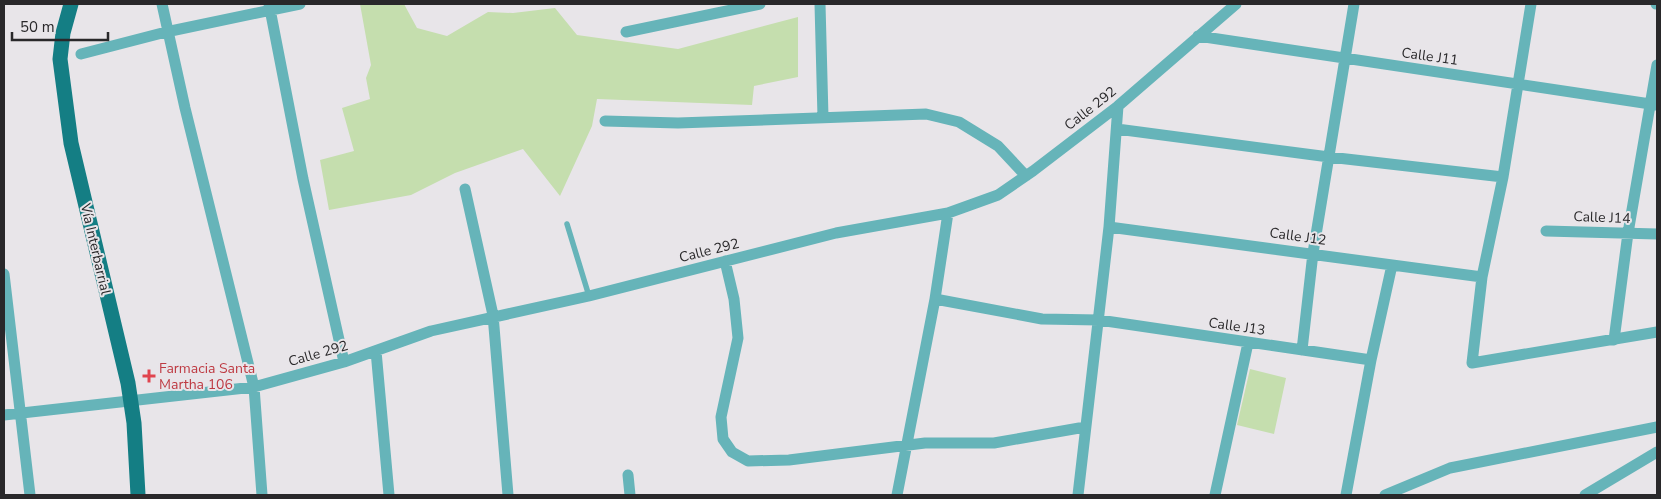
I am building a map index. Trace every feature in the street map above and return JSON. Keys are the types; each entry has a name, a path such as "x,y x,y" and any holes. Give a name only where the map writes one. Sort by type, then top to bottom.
{"main road":[{"name":"Vía Interbarrial","path":"71,4 63,33 60,59 71,143 131,400 138,495"}],"street":[{"path":"162,4 166,32 239,334 254,387 262,495"},
{"path":"81,54 270,7 300,4"},
{"path":"626,32 760,4"},
{"path":"820,4 823,117"},
{"name":"Calle 292","path":"4,415 254,387 344,362 431,331 493,315 589,296 836,233 948,213 998,195 1026,176 1118,106 1236,4"},
{"path":"1302,350 1313,253 1354,4"},
{"path":"1531,4 1503,177 1482,277 1472,363 1657,332"},
{"path":"270,7 303,179 344,362"},
{"name":"Calle J11","path":"1198,36 1654,104"},
{"path":"1614,340 1628,233 1654,104 1657,65"},
{"path":"1078,495 1109,226 1118,106"},
{"path":"605,121 687,123 926,114 959,122 998,146 1026,176"},
{"path":"1116,128 1329,158 1503,177"},
{"path":"465,189 493,315 508,495"},
{"path":"897,495 935,299 948,213"},
{"name":"Calle J12","path":"1109,226 1482,277"},
{"name":"Calle J14","path":"1546,231 1657,234"},
{"path":"725,261 734,299 738,338 721,417 723,439 732,452 748,461 789,460 925,443 994,443 1085,427"},
{"path":"1346,495 1392,265"},
{"path":"4,274 22,413 30,495"},
{"name":"Calle J13","path":"935,299 1042,319 1099,320 1372,360"},
{"path":"1215,495 1248,343"},
{"path":"376,350 390,495"},
{"path":"1385,495 1450,468 1657,427"},
{"path":"1585,495 1657,452"},
{"path":"628,475 630,495"}],"lane":[{"path":"568,224 589,296"}],"green space":[{"path":"360,4 404,4 417,28 447,36 488,12 513,13 555,8 577,35 678,49 798,17 798,77 754,86 752,105 597,99 592,126 560,196 523,149 455,173 411,195 329,210 320,160 354,151 342,108 370,99 366,78 371,65"},
{"path":"1250,369 1286,378 1274,434 1237,425"}],"place":[{"name":"Farmacia Santa Martha 106","path":"149,376"}]}
